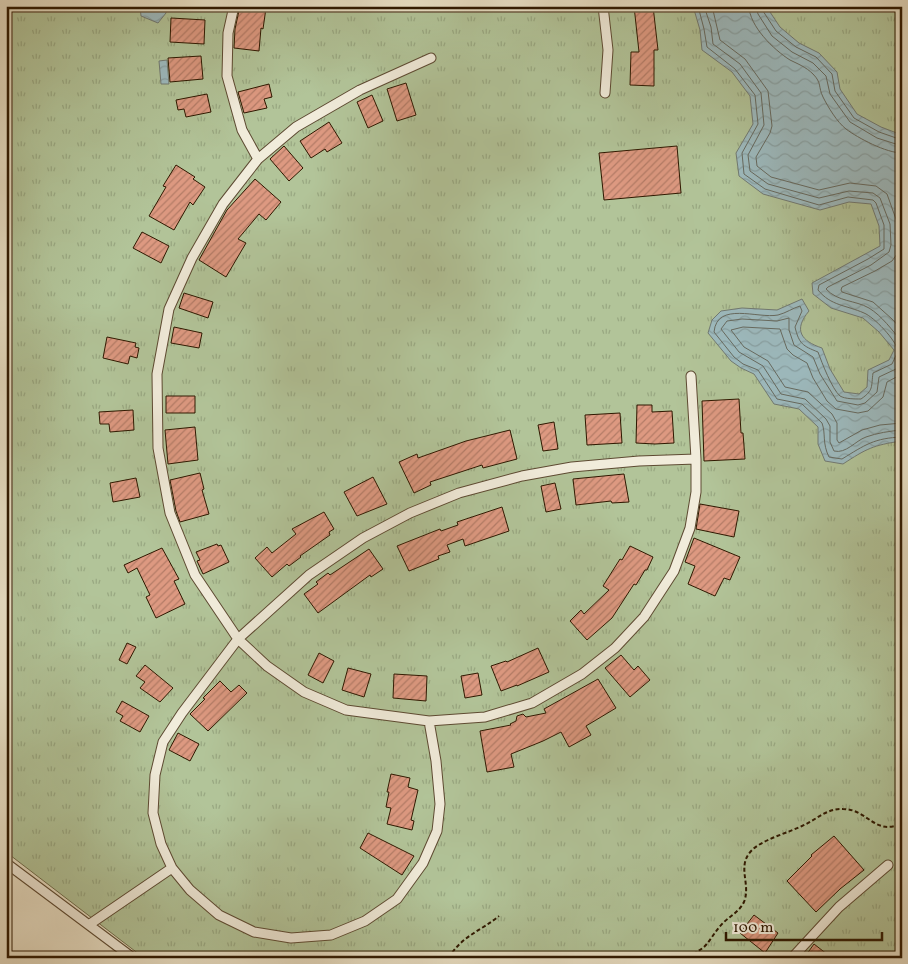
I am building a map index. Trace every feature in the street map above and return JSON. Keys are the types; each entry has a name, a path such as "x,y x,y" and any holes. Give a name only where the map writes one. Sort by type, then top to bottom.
{"street":[{"path":"234,6 228,33 227,76 242,130 258,159"},
{"path":"603,6 608,50 605,93"},
{"path":"432,58 360,90 304,122 258,159 223,204 192,258 169,309 157,374 158,448 170,514 195,575 238,639 267,666 312,696 346,710 429,721 484,717 532,703 582,674 615,648 644,617 674,572 690,528 696,492 696,459 690,376"},
{"path":"429,721 436,761 440,804 437,831 424,863 397,899 365,921 331,935 291,938 254,932 219,915 190,890 172,868 160,844 153,813 155,775 164,742 182,713 238,639 309,575 363,538 410,513 459,493 522,476 572,467 639,461 696,459"},
{"path":"6,863 133,958"},
{"path":"792,958 840,907 888,865"},
{"path":"90,924 172,868"}],"path":[{"path":"688,958 702,949 717,929 741,907 746,889 744,866 748,856 756,847 773,837 802,826 825,812 838,809 845,808 859,812 880,827 902,824"},
{"path":"448,958 462,940 499,916"}],"green space":[{"path":"6,6 902,6 902,958 144,958 6,852"}],"water":[{"path":"140,6 167,6 166,13 158,23 141,16"},
{"path":"693,6 766,6 780,27 799,43 819,53 837,72 840,89 857,114 881,127 902,135 902,441 870,448 843,464 825,461 818,444 818,427 799,409 774,404 754,374 731,361 708,333 712,320 721,311 742,308 777,310 802,299 809,311 801,324 804,338 822,348 830,369 844,392 859,394 867,387 868,370 889,360 894,350 879,332 863,318 831,308 813,294 812,283 880,246 879,226 871,204 849,202 820,210 763,194 739,176 736,153 753,124 750,96 732,72 702,50 700,30"},
{"path":"167,60 169,84 161,84 159,61"}],"building":[{"path":"240,6 266,8 263,29 261,28 259,51 234,48 235,29"},
{"path":"634,6 653,6 658,50 654,50 654,86 630,85 631,52 639,52"},
{"path":"171,18 205,20 204,44 170,42"},
{"path":"201,56 203,79 170,82 168,58"},
{"path":"406,83 416,115 397,121 387,89"},
{"path":"269,84 272,97 264,99 267,108 244,113 238,92"},
{"path":"207,94 211,112 186,117 184,109 178,110 176,100"},
{"path":"372,95 383,121 368,128 357,102"},
{"path":"329,122 342,143 327,152 325,149 311,158 300,141"},
{"path":"284,146 303,168 289,181 270,159"},
{"path":"677,146 681,193 604,200 599,153"},
{"path":"176,165 195,177 193,179 205,187 193,205 190,202 174,230 149,216 166,187 163,186"},
{"path":"255,179 281,202 266,220 259,214 238,239 246,243 226,277 199,260 227,210"},
{"path":"142,232 169,246 161,263 133,248"},
{"path":"184,293 213,302 208,318 179,308"},
{"path":"174,327 202,333 199,348 171,343"},
{"path":"107,337 136,343 135,347 139,348 137,358 130,356 128,364 103,358"},
{"path":"166,396 195,396 195,413 166,413"},
{"path":"739,399 745,459 704,461 702,401"},
{"path":"637,405 652,405 652,412 672,411 674,443 636,443"},
{"path":"133,410 134,430 110,432 109,424 100,424 99,412"},
{"path":"620,413 622,443 587,445 585,415"},
{"path":"554,422 558,449 543,451 538,425"},
{"path":"195,427 198,460 168,464 165,430"},
{"path":"510,430 517,459 483,468 482,465 430,482 431,485 414,493 399,462 417,454 418,458 466,441"},
{"path":"200,473 204,489 202,490 209,514 180,522 170,480"},
{"path":"624,474 629,502 612,503 611,501 576,505 573,479"},
{"path":"373,477 387,504 357,516 344,492"},
{"path":"136,478 140,497 113,502 110,483"},
{"path":"555,483 561,509 546,512 541,486"},
{"path":"700,504 739,511 734,537 696,529"},
{"path":"502,507 509,531 465,546 463,539 447,545 450,552 438,556 439,559 409,571 397,546 440,529 441,531 458,525 457,522"},
{"path":"324,512 334,529 329,532 330,535 289,566 287,564 272,577 255,558 267,547 272,553 296,534 292,529"},
{"path":"694,538 740,557 730,580 724,578 715,596 688,584 695,566 685,562"},
{"path":"217,544 218,546 221,545 229,562 203,574 197,561 200,560 196,552"},
{"path":"630,546 653,557 647,570 645,570 636,585 634,584 612,618 587,640 570,621 581,610 584,614 609,590 603,586"},
{"path":"162,548 179,579 174,581 185,604 156,618 146,597 150,595 137,568 128,573 124,565"},
{"path":"369,549 383,569 371,577 370,575 318,613 304,594 318,584 316,582 328,573 330,575"},
{"path":"127,643 136,647 127,664 119,660"},
{"path":"538,648 549,672 501,691 491,666 507,662"},
{"path":"319,653 334,661 323,683 308,675"},
{"path":"621,655 634,670 638,666 650,680 630,697 605,668"},
{"path":"145,665 173,688 160,702 140,688 145,682 136,676"},
{"path":"348,668 371,674 364,697 342,690"},
{"path":"478,673 482,695 465,698 461,676"},
{"path":"394,674 427,676 426,701 393,698"},
{"path":"598,679 616,708 586,726 591,735 569,747 561,732 511,754 514,767 487,772 480,731 511,725 516,721 517,716 523,714 526,717 546,713 544,709"},
{"path":"220,681 231,692 239,685 247,693 208,731 190,714"},
{"path":"122,701 149,716 140,732 120,721 123,716 116,712"},
{"path":"178,733 199,744 190,761 169,750"},
{"path":"391,774 410,778 408,787 418,790 411,820 414,821 412,830 387,824 391,808 386,807"},
{"path":"368,833 414,856 402,875 360,848"},
{"path":"834,836 864,870 840,889 816,912 787,881 811,855"},
{"path":"754,915 778,933 765,953 740,933"},
{"path":"814,944 832,958 804,958"}]}
